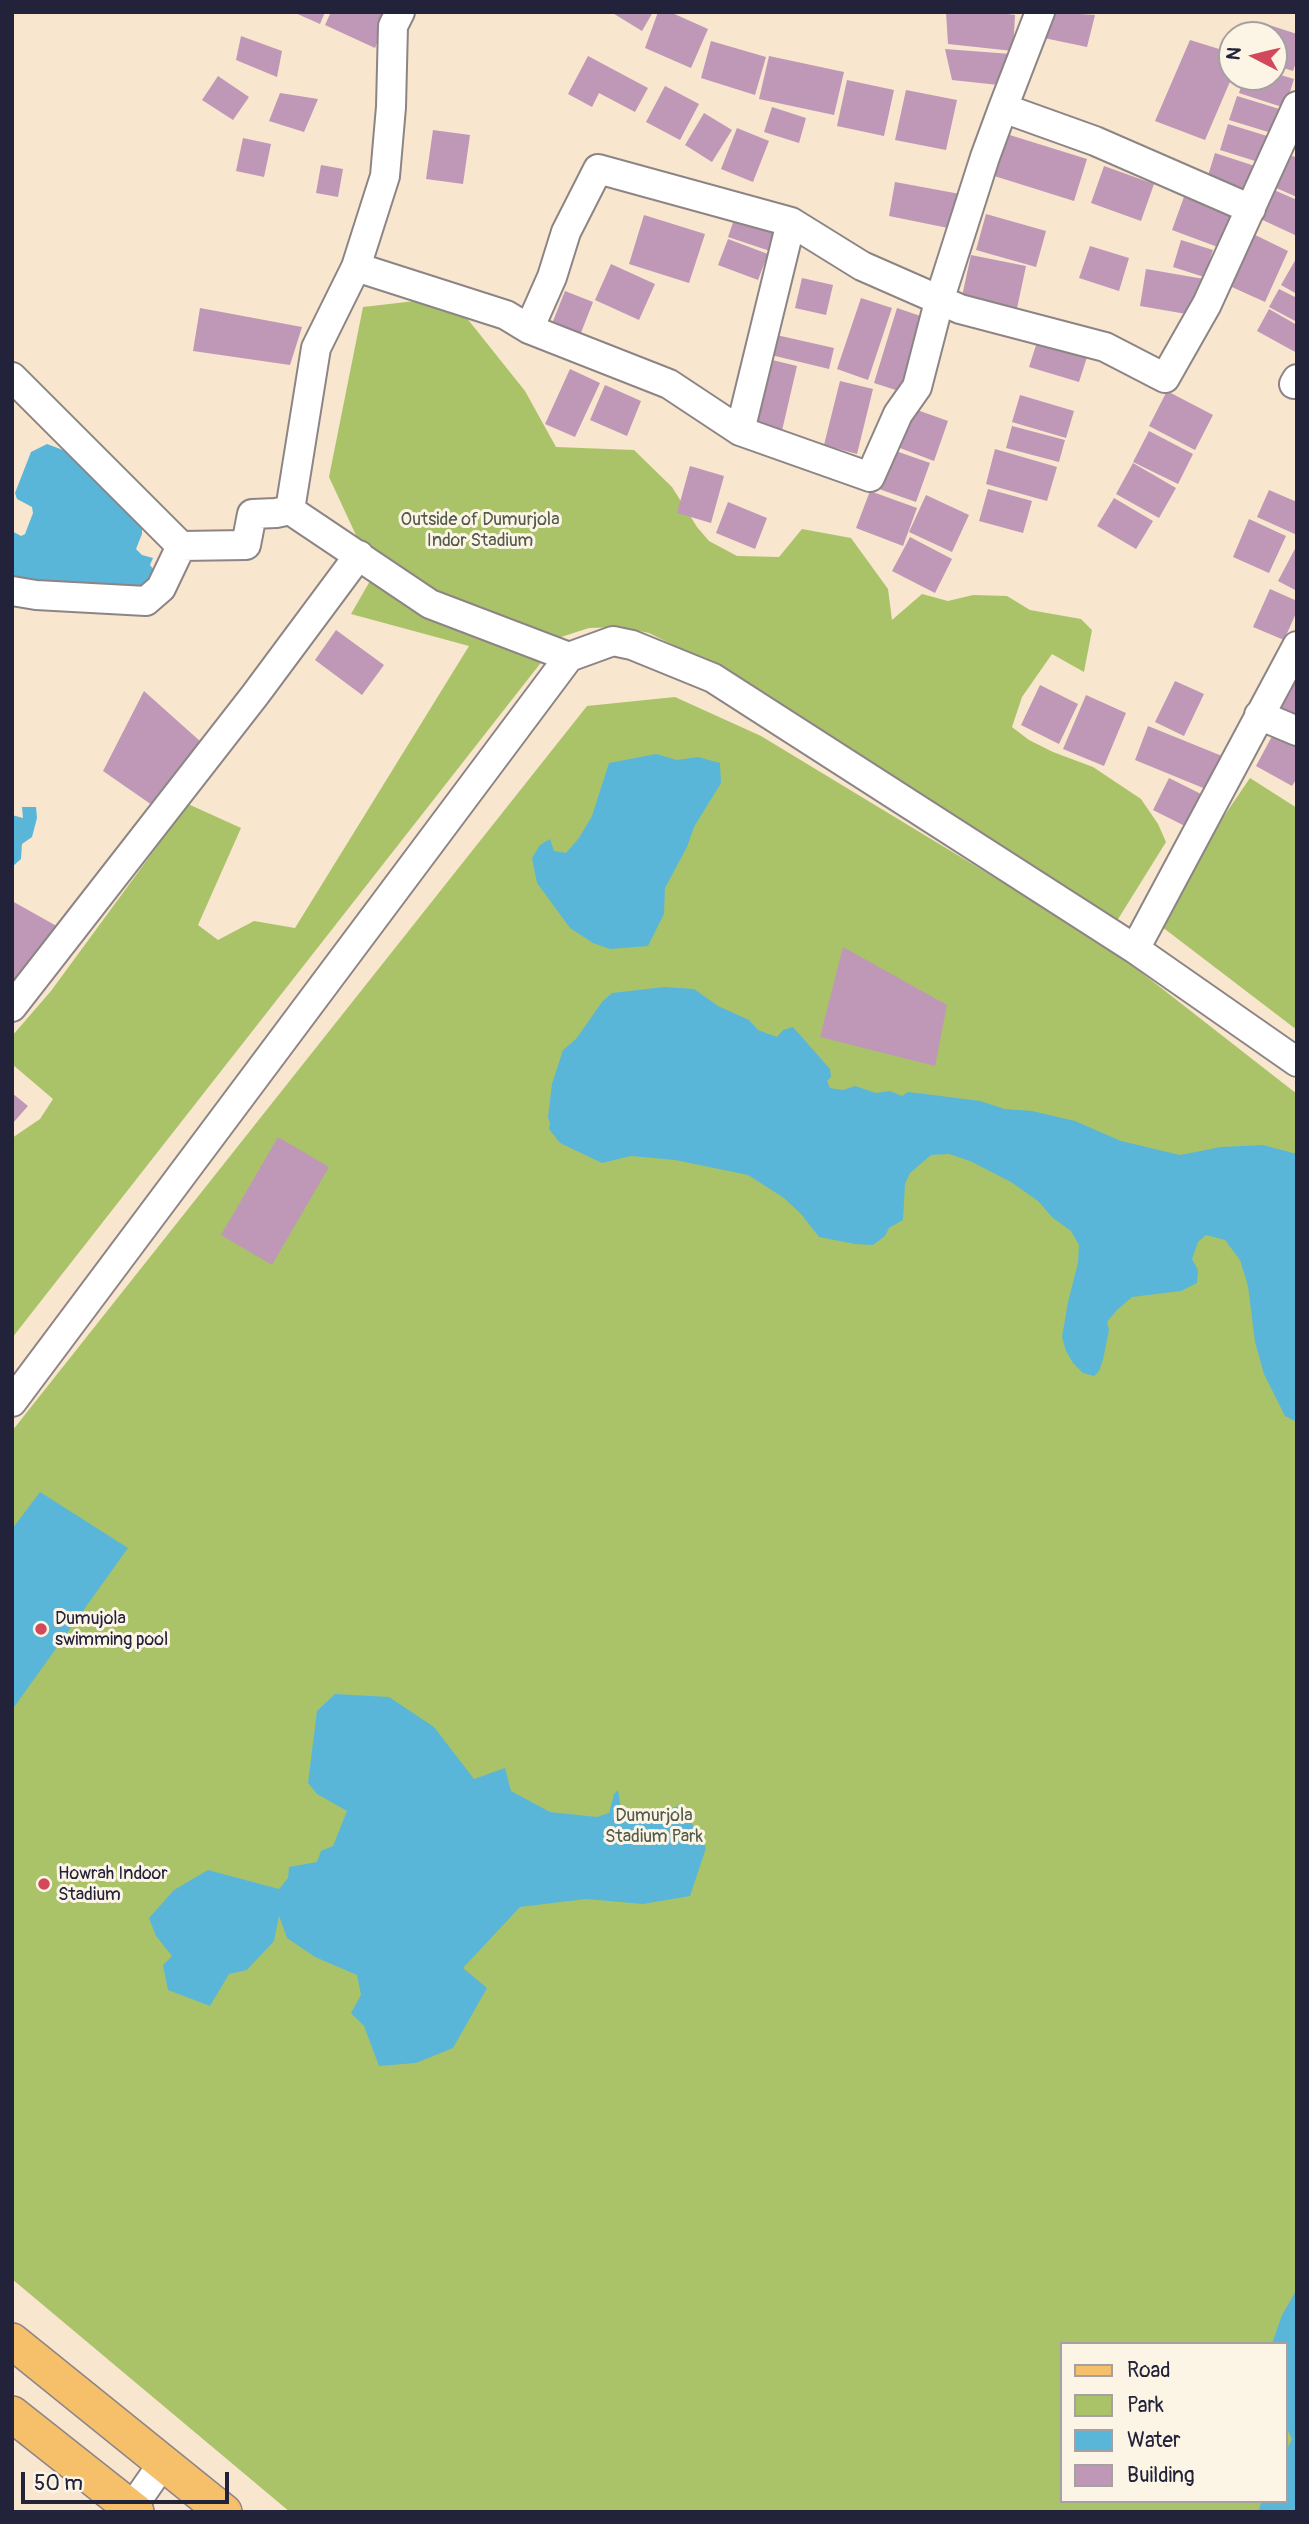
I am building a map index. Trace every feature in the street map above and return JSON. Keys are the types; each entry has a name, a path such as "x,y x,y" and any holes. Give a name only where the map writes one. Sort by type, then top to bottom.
{"main road":[{"path":"12,2341 224,2512"},
{"path":"12,2414 132,2510"}],"street":[{"path":"290,510 316,348 356,267 385,176 391,107 393,26 400,12"},
{"path":"356,267 506,316 530,329 668,384 740,431 870,477 898,414 917,387 940,298 985,157 1040,12"},
{"path":"530,329 552,277 566,232 598,169 791,222 862,266 960,309 1105,347 1165,378 1207,304 1297,106"},
{"path":"1003,108 1095,141 1251,209"},
{"path":"740,431 791,222"},
{"path":"12,377 181,546 246,545 252,514 290,510 430,604 569,657"},
{"path":"12,591 58,597 146,601 160,588 181,546"},
{"path":"12,1007 255,695 359,555"},
{"path":"12,1402 569,657 613,641 632,645 713,678 1135,949 1297,1062"},
{"path":"1135,949 1297,646"},
{"path":"1259,715 1297,731"},
{"path":"132,2510 163,2463"}],"green space":[{"name":"Outside of Dumurjola Indor Stadium","path":"450,297 525,391 556,447 634,450 672,487 709,541 737,556 779,557 802,529 851,538 888,589 892,620 922,594 948,601 973,595 1007,596 1030,610 1081,619 1092,630 1084,672 1052,654 1022,697 1012,727 1029,740 1053,752 1093,767 1141,799 1158,824 1166,842 1115,924 689,653 649,633 619,627 589,628 561,637 12,1338 12,1138 40,1119 53,1099 12,1064 12,1036 51,991 188,804 241,828 198,925 218,940 254,921 295,928 469,646 351,614 374,574 329,477 363,307"},
{"name":"Dumurjola Stadium Park","path":"675,697 761,736 1078,928 1128,962 1297,1094 1297,2512 290,2512 12,2279 12,1431 587,706"},
{"path":"1250,778 1297,808 1297,1030 1153,920"}],"water":[{"path":"47,444 63,450 142,524 142,534 136,549 142,555 153,558 150,565 160,577 152,586 111,593 12,578 12,531 21,536 25,534 33,513 32,507 17,499 15,493 31,452"},
{"path":"656,754 677,760 698,757 720,763 721,783 694,827 687,847 665,888 664,914 648,946 610,949 593,943 570,928 537,883 532,858 540,845 550,839 554,851 566,853 579,838 592,816 609,763"},
{"path":"22,807 36,807 37,818 32,837 22,844 21,859 12,867 12,815 23,818"},
{"path":"664,987 694,989 718,1006 749,1020 758,1030 777,1037 783,1030 793,1027 830,1069 831,1077 827,1081 830,1088 843,1090 855,1086 876,1093 890,1091 902,1096 908,1092 980,1101 1005,1109 1032,1111 1075,1121 1121,1141 1180,1155 1221,1147 1263,1145 1297,1154 1297,1422 1285,1416 1264,1374 1255,1342 1248,1286 1240,1260 1225,1240 1206,1235 1198,1242 1192,1259 1198,1270 1197,1283 1181,1291 1132,1297 1117,1310 1107,1322 1109,1330 1103,1360 1094,1376 1083,1373 1073,1363 1062,1337 1078,1263 1079,1245 1071,1231 1053,1218 1038,1201 1011,1182 970,1161 949,1154 931,1155 910,1173 905,1184 903,1220 889,1228 885,1236 873,1245 819,1237 784,1198 748,1175 675,1160 631,1156 602,1163 560,1143 549,1129 548,1117 552,1084 563,1050 576,1039 602,1002 612,993"},
{"name":"Dumujola swimming pool","path":"40,1492 128,1548 12,1710 12,1529"},
{"path":"335,1694 389,1697 434,1727 474,1779 505,1768 511,1791 550,1812 597,1817 609,1813 614,1794 618,1790 621,1810 640,1819 681,1805 706,1848 690,1896 643,1904 586,1899 520,1907 463,1968 487,1988 453,2048 416,2063 379,2066 364,2026 351,2013 361,1995 357,1975 315,1957 287,1938 279,1916 274,1941 247,1970 229,1974 210,2006 168,1990 163,1965 172,1956 156,1936 149,1918 174,1890 208,1870 279,1889 288,1878 289,1867 317,1862 321,1851 333,1846 347,1811 317,1794 308,1783 317,1711"},
{"path":"1297,2289 1297,2512 1258,2512 1261,2503 1288,2503 1288,2447 1292,2439 1288,2431 1288,2342 1273,2342 1282,2315"}],"building":[{"path":"293,12 325,12 320,24"},
{"path":"331,12 390,12 375,48 325,25"},
{"path":"611,12 653,12 642,31"},
{"path":"658,12 670,12 708,29 691,68 645,48"},
{"path":"946,12 1015,15 1013,51 948,44"},
{"path":"1050,12 1095,15 1087,47 1044,38"},
{"path":"1288,31 1297,34 1297,60 1293,71 1288,69"},
{"path":"241,36 282,51 277,77 236,60"},
{"path":"1190,40 1218,49 1218,91 1226,91 1205,140 1155,121"},
{"path":"711,41 766,57 755,95 701,78"},
{"path":"945,49 1011,54 1008,86 952,80"},
{"path":"588,56 648,88 635,112 599,93 592,107 568,94"},
{"path":"769,56 844,72 834,115 759,99"},
{"path":"218,76 249,97 233,120 202,100"},
{"path":"1288,77 1294,79 1285,108 1239,93 1288,91"},
{"path":"847,80 894,90 884,136 837,126"},
{"path":"665,86 699,104 680,140 646,122"},
{"path":"906,90 957,100 946,150 895,140"},
{"path":"280,93 318,99 304,132 269,121"},
{"path":"1237,96 1286,111 1278,135 1229,120"},
{"path":"772,107 806,118 799,143 764,132"},
{"path":"704,113 732,130 712,162 685,145"},
{"path":"1228,124 1277,139 1268,165 1220,150"},
{"path":"737,128 769,141 753,182 721,169"},
{"path":"433,130 470,135 463,184 426,179"},
{"path":"1000,132 1087,159 1074,201 988,174"},
{"path":"243,138 271,144 264,177 236,171"},
{"path":"1282,151 1297,158 1297,197 1267,184"},
{"path":"1215,153 1261,168 1252,199 1205,185"},
{"path":"321,165 343,169 338,197 316,193"},
{"path":"1104,166 1154,184 1141,221 1091,203"},
{"path":"895,182 960,194 953,229 889,216"},
{"path":"1267,187 1297,200 1295,235 1254,216"},
{"path":"1185,194 1236,213 1223,249 1172,230"},
{"path":"737,211 779,226 770,251 728,237"},
{"path":"986,214 1046,231 1036,267 976,250"},
{"path":"644,215 705,234 689,283 629,264"},
{"path":"1247,231 1288,251 1265,302 1223,283"},
{"path":"728,239 768,254 758,280 718,265"},
{"path":"1181,240 1213,250 1204,277 1173,267"},
{"path":"1090,246 1129,258 1119,291 1079,278"},
{"path":"971,255 1026,266 1016,313 961,301"},
{"path":"1297,257 1297,294 1281,285"},
{"path":"611,264 655,284 639,320 595,300"},
{"path":"1146,269 1204,279 1198,316 1140,306"},
{"path":"802,278 833,285 826,315 795,308"},
{"path":"1279,289 1297,298 1297,322 1269,307"},
{"path":"565,291 593,302 577,343 549,331"},
{"path":"861,298 892,308 868,380 837,369"},
{"path":"200,308 302,327 290,365 193,351"},
{"path":"897,308 932,320 908,394 874,383"},
{"path":"1269,309 1297,325 1297,353 1257,331"},
{"path":"772,334 834,348 829,369 767,354"},
{"path":"1038,339 1088,354 1079,382 1029,367"},
{"path":"764,358 797,366 781,435 748,427"},
{"path":"570,369 600,383 575,437 545,424"},
{"path":"840,381 873,389 857,454 824,445"},
{"path":"605,385 641,401 627,436 590,420"},
{"path":"1167,391 1213,415 1195,450 1149,426"},
{"path":"1020,395 1074,411 1066,438 1012,422"},
{"path":"906,406 948,421 934,461 892,445"},
{"path":"1012,426 1065,440 1059,462 1006,448"},
{"path":"1149,431 1193,454 1178,484 1133,462"},
{"path":"995,449 1057,467 1047,501 986,484"},
{"path":"893,450 930,463 916,502 879,489"},
{"path":"1133,463 1176,488 1159,518 1116,494"},
{"path":"690,466 724,476 711,523 677,513"},
{"path":"988,489 1032,501 1023,533 979,521"},
{"path":"1269,490 1297,502 1297,535 1257,517"},
{"path":"870,491 917,508 903,546 856,528"},
{"path":"926,495 969,515 952,552 909,532"},
{"path":"1114,498 1153,521 1136,549 1097,526"},
{"path":"728,502 767,518 755,549 716,533"},
{"path":"1249,519 1286,536 1269,573 1233,557"},
{"path":"910,537 952,559 935,593 892,571"},
{"path":"1297,545 1297,591 1278,581"},
{"path":"1270,589 1297,601 1297,611 1284,640 1253,627"},
{"path":"336,630 384,665 362,695 315,660"},
{"path":"1297,668 1297,724 1275,714"},
{"path":"1175,681 1204,694 1184,736 1155,722"},
{"path":"1040,685 1078,704 1059,744 1021,725"},
{"path":"144,691 201,742 152,805 103,771"},
{"path":"1086,695 1126,713 1104,766 1063,749"},
{"path":"1278,725 1297,736 1297,778 1292,786 1256,766"},
{"path":"1148,726 1227,758 1213,792 1135,760"},
{"path":"1169,778 1209,798 1193,830 1153,810"},
{"path":"12,901 62,929 12,988"},
{"path":"843,947 947,1005 935,1066 820,1037"},
{"path":"12,1093 28,1106 12,1124"},
{"path":"278,1137 329,1167 272,1265 221,1235"}],"place":[{"name":"Dumujola swimming pool","path":"41,1629"},
{"name":"Howrah Indoor Stadium","path":"44,1884"}]}
